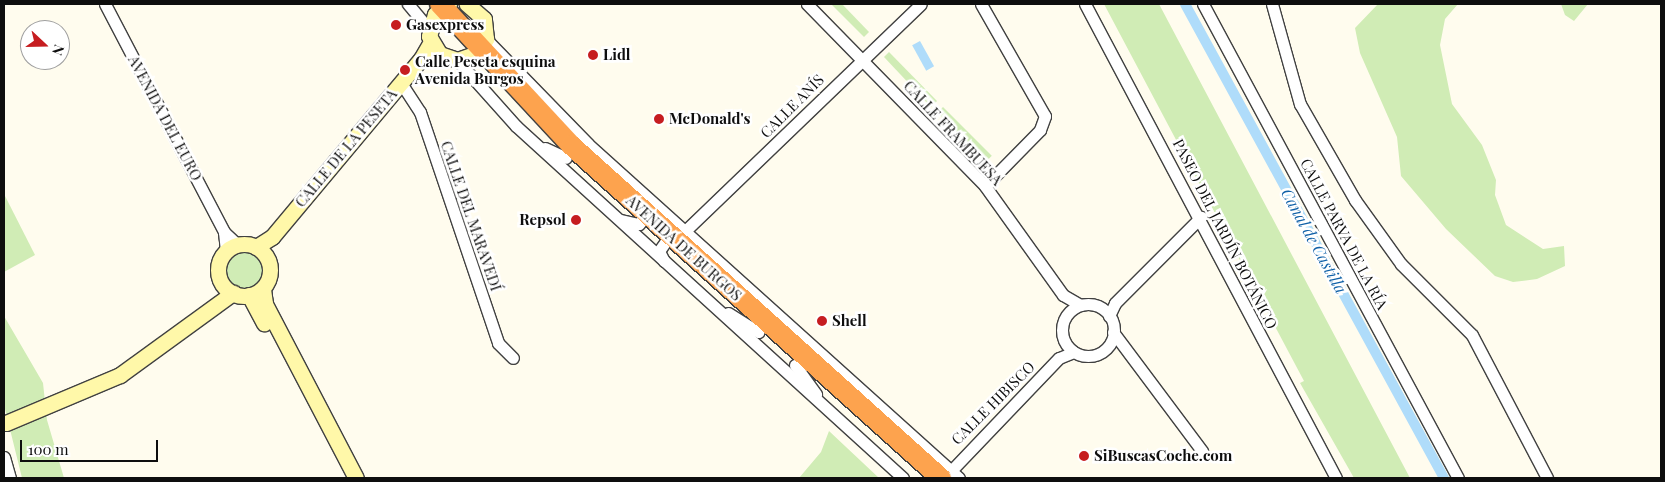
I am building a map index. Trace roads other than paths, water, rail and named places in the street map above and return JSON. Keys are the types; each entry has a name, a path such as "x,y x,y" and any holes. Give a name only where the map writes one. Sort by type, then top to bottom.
{"highway":[{"name":"AVENIDA DE BURGOS","path":"436,20 474,51 576,158 644,220 865,412 949,476"},
{"name":"AVENIDA DE BURGOS","path":"671,244 759,332 921,478"}],"main road":[{"path":"436,20 474,51 484,19 473,5"},
{"name":"CALLE DE LA PESETA","path":"261,250 422,59 436,20"},
{"path":"229,290 219,267 232,248 261,250 270,270 256,292"},
{"path":"7,420 77,397 120,375 162,348 229,290 256,292 265,304 356,478"},
{"path":"256,292 344,478"}],"street":[{"name":"AVENIDA DEL EURO","path":"105,4 232,248"},
{"name":"AVENIDA DE BURGOS","path":"408,4 436,20"},
{"name":"CALLE FRAMBUESA","path":"807,4 985,186 1063,295 1080,305"},
{"name":"CALLE ANÍS","path":"671,244 860,59 921,4"},
{"path":"981,4 1045,116 1040,130 985,186"},
{"name":"PASEO DEL JARDÍN BOTÁNICO","path":"1085,4 1201,217 1336,478"},
{"name":"CALLE PARVA DE LA RÍA","path":"1203,4 1458,478"},
{"path":"1272,4 1300,104 1355,200 1401,264 1472,335 1547,478"},
{"name":"AVENIDA DE BURGOS","path":"474,51 558,113 645,195 671,244 705,300 903,478"},
{"name":"AVENIDA DE BURGOS","path":"474,51 533,141 618,218 671,244 697,242 838,369 949,476"},
{"name":"CALLE DEL MARAVEDÍ","path":"401,83 420,112 498,343 513,358"},
{"path":"558,113 560,123 576,158"},
{"path":"533,141 576,158"},
{"path":"618,218 644,220 645,195"},
{"path":"1106,312 1201,217"},
{"name":"CALLE FRAMBUESA","path":"1063,295 1066,316"},
{"path":"705,300 759,332"},
{"path":"1106,312 1080,305 1066,316 1064,340 1074,352 1100,352 1113,332"},
{"path":"1106,312 1113,332 1202,451"},
{"name":"CALLE HIBISCO","path":"1059,358 1064,340"},
{"name":"CALLE HIBISCO","path":"949,476 1059,358 1074,352"},
{"path":"795,365 830,413"},
{"path":"838,369 865,412"},
{"path":"4,458 10,478"}],"water":[{"path":"920,41 934,66 926,71 912,45"}],"waterway":[{"name":"Canal de Castilla","path":"1185,4 1444,478"}],"place":[{"name":"Gasexpress","path":"396,25"},
{"name":"Lidl","path":"593,55"},
{"name":"Calle Peseta esquina Avenida Burgos","path":"405,70"},
{"name":"McDonald's","path":"659,119"},
{"name":"Repsol","path":"576,220"},
{"name":"Shell","path":"822,321"},
{"name":"SiBuscasCoche.com","path":"1084,456"}]}
